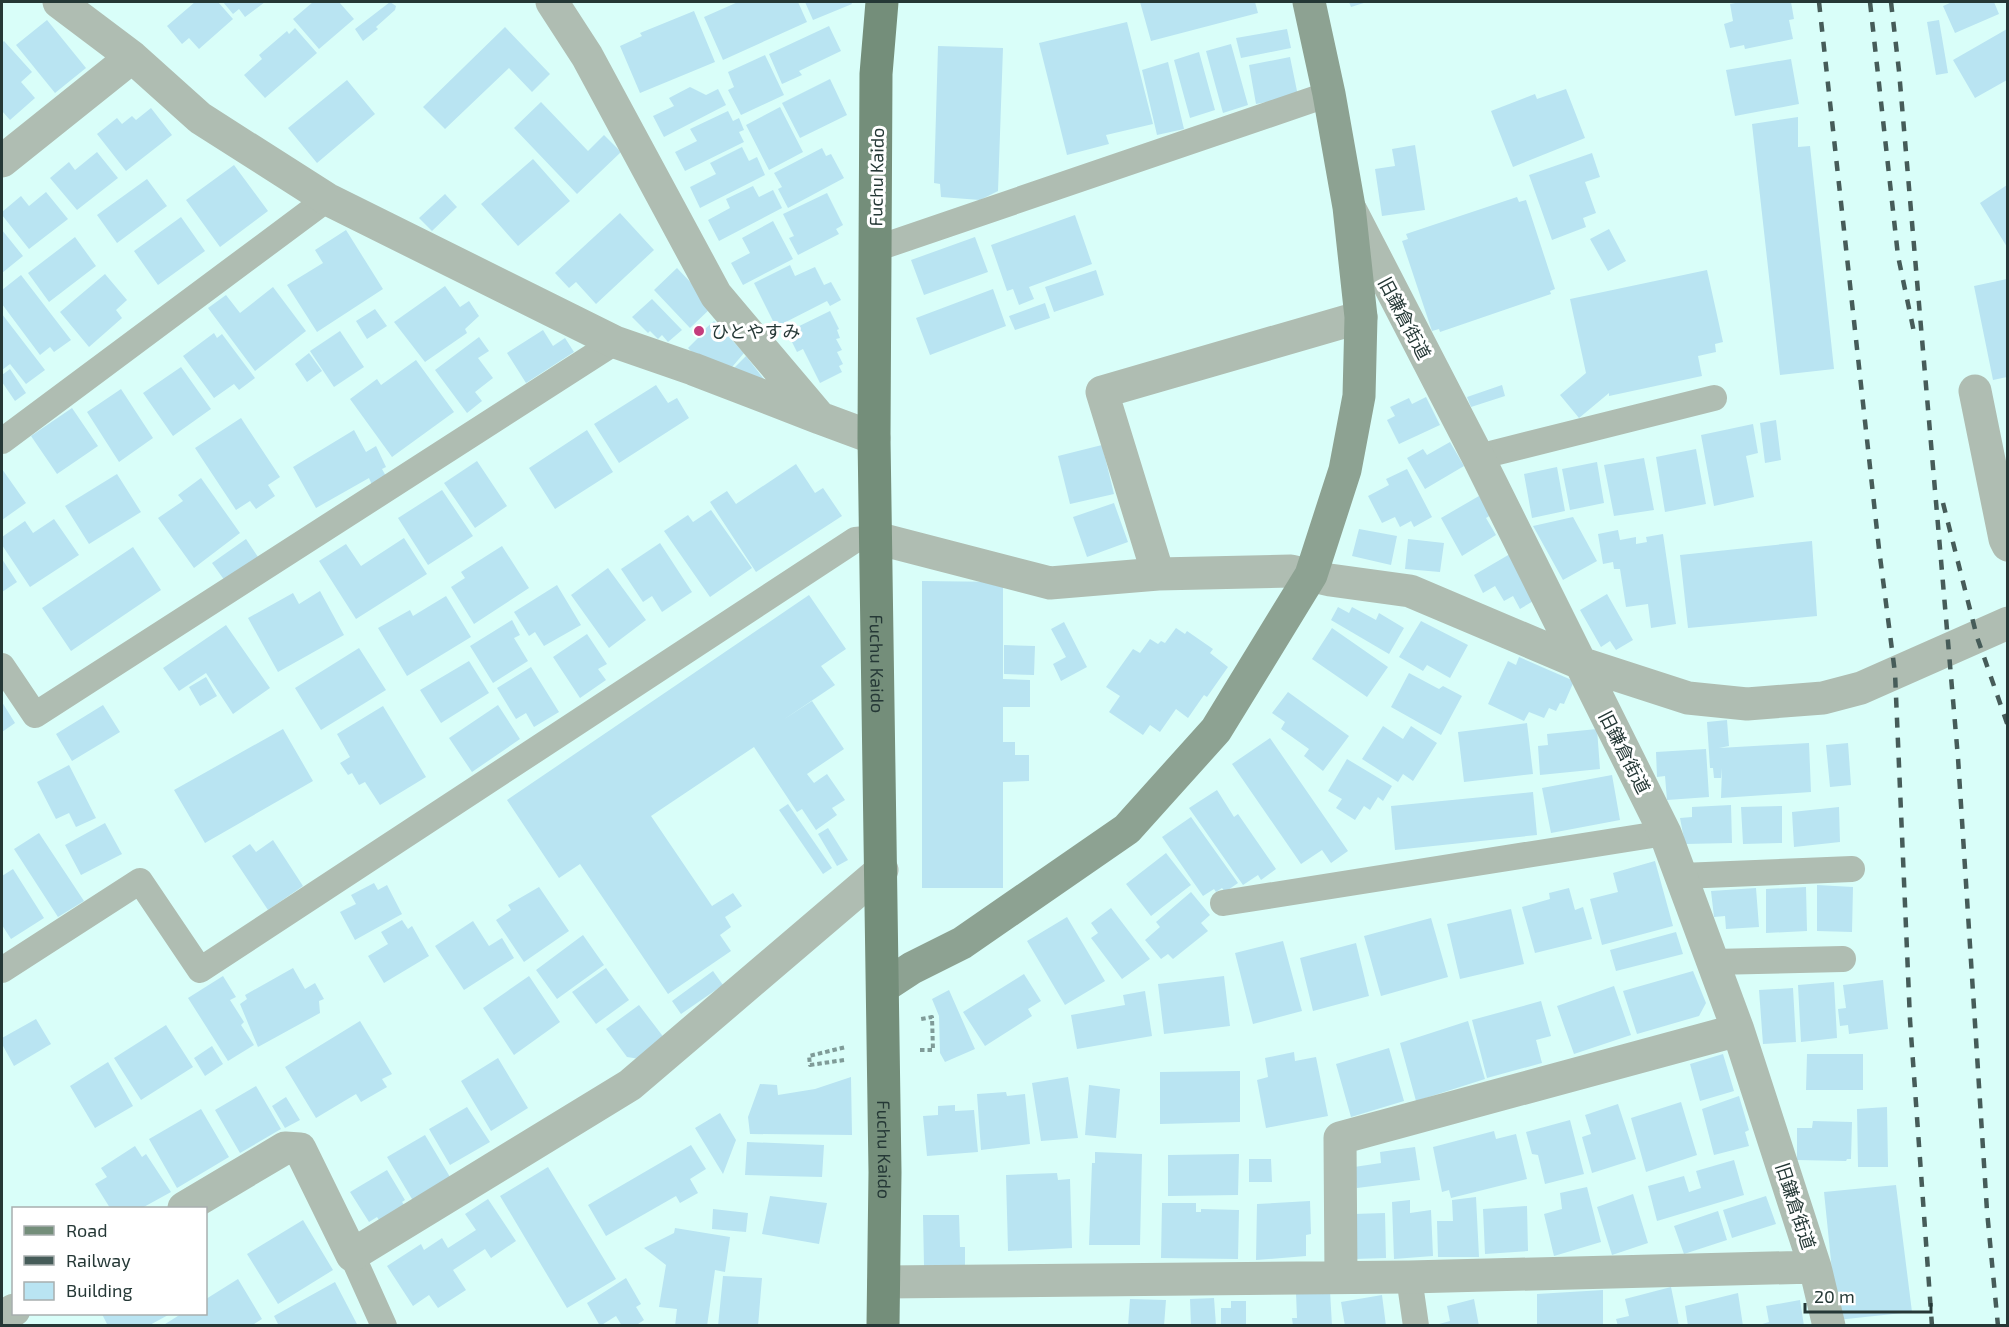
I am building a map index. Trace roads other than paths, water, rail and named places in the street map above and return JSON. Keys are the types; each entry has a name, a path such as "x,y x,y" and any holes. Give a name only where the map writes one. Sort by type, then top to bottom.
{"main road":[{"name":"Fuchu Kaido","path":"882,2 876,74 874,438 882,870 883,1326"}],"street":[{"path":"59,2 132,57 200,118 327,199 615,342 874,438"},
{"path":"552,2 587,56 716,296 820,418"},
{"path":"883,987 912,968 962,943 1127,829 1216,730 1311,575 1345,470 1359,396 1361,317 1349,207 1329,94 1309,2"},
{"path":"2,161 132,57"},
{"name":"旧鎌倉街道","path":"1349,207 1478,457 1665,833 1738,1030 1815,1267 1829,1326"},
{"path":"1158,574 1102,392 1361,317"},
{"path":"1974,391 2007,545"},
{"path":"876,538 1050,583 1158,574 1291,571 1330,580 1410,591 1580,663 1688,698 1747,704 1823,698 1861,688 2007,623"},
{"path":"187,1207 285,1148 300,1149 352,1255 630,1085 882,870"},
{"path":"1341,1277 1340,1138 1738,1030"},
{"path":"884,1281 1409,1277 1815,1267"}],"lane":[{"path":"875,249 1329,94"},
{"path":"2,441 327,199"},
{"path":"2,666 35,715 615,342"},
{"path":"1478,457 1714,398"},
{"path":"2,970 141,882 200,970 855,540 876,538"},
{"path":"1223,903 1665,833"},
{"path":"1681,876 1852,869"},
{"path":"1713,962 1843,959"},
{"path":"352,1255 384,1326"},
{"path":"1409,1277 1416,1326"}],"railway":[{"path":"1819,2 1879,549 1895,673 1910,1020 1932,1326"},
{"path":"1870,2 1898,256 1915,337"},
{"path":"1891,2 1899,71 1958,758 1987,1211 1998,1326"},
{"path":"1943,503 1977,637 2008,726"}],"place":[{"name":"ひとやすみ","path":"699,331"}]}
